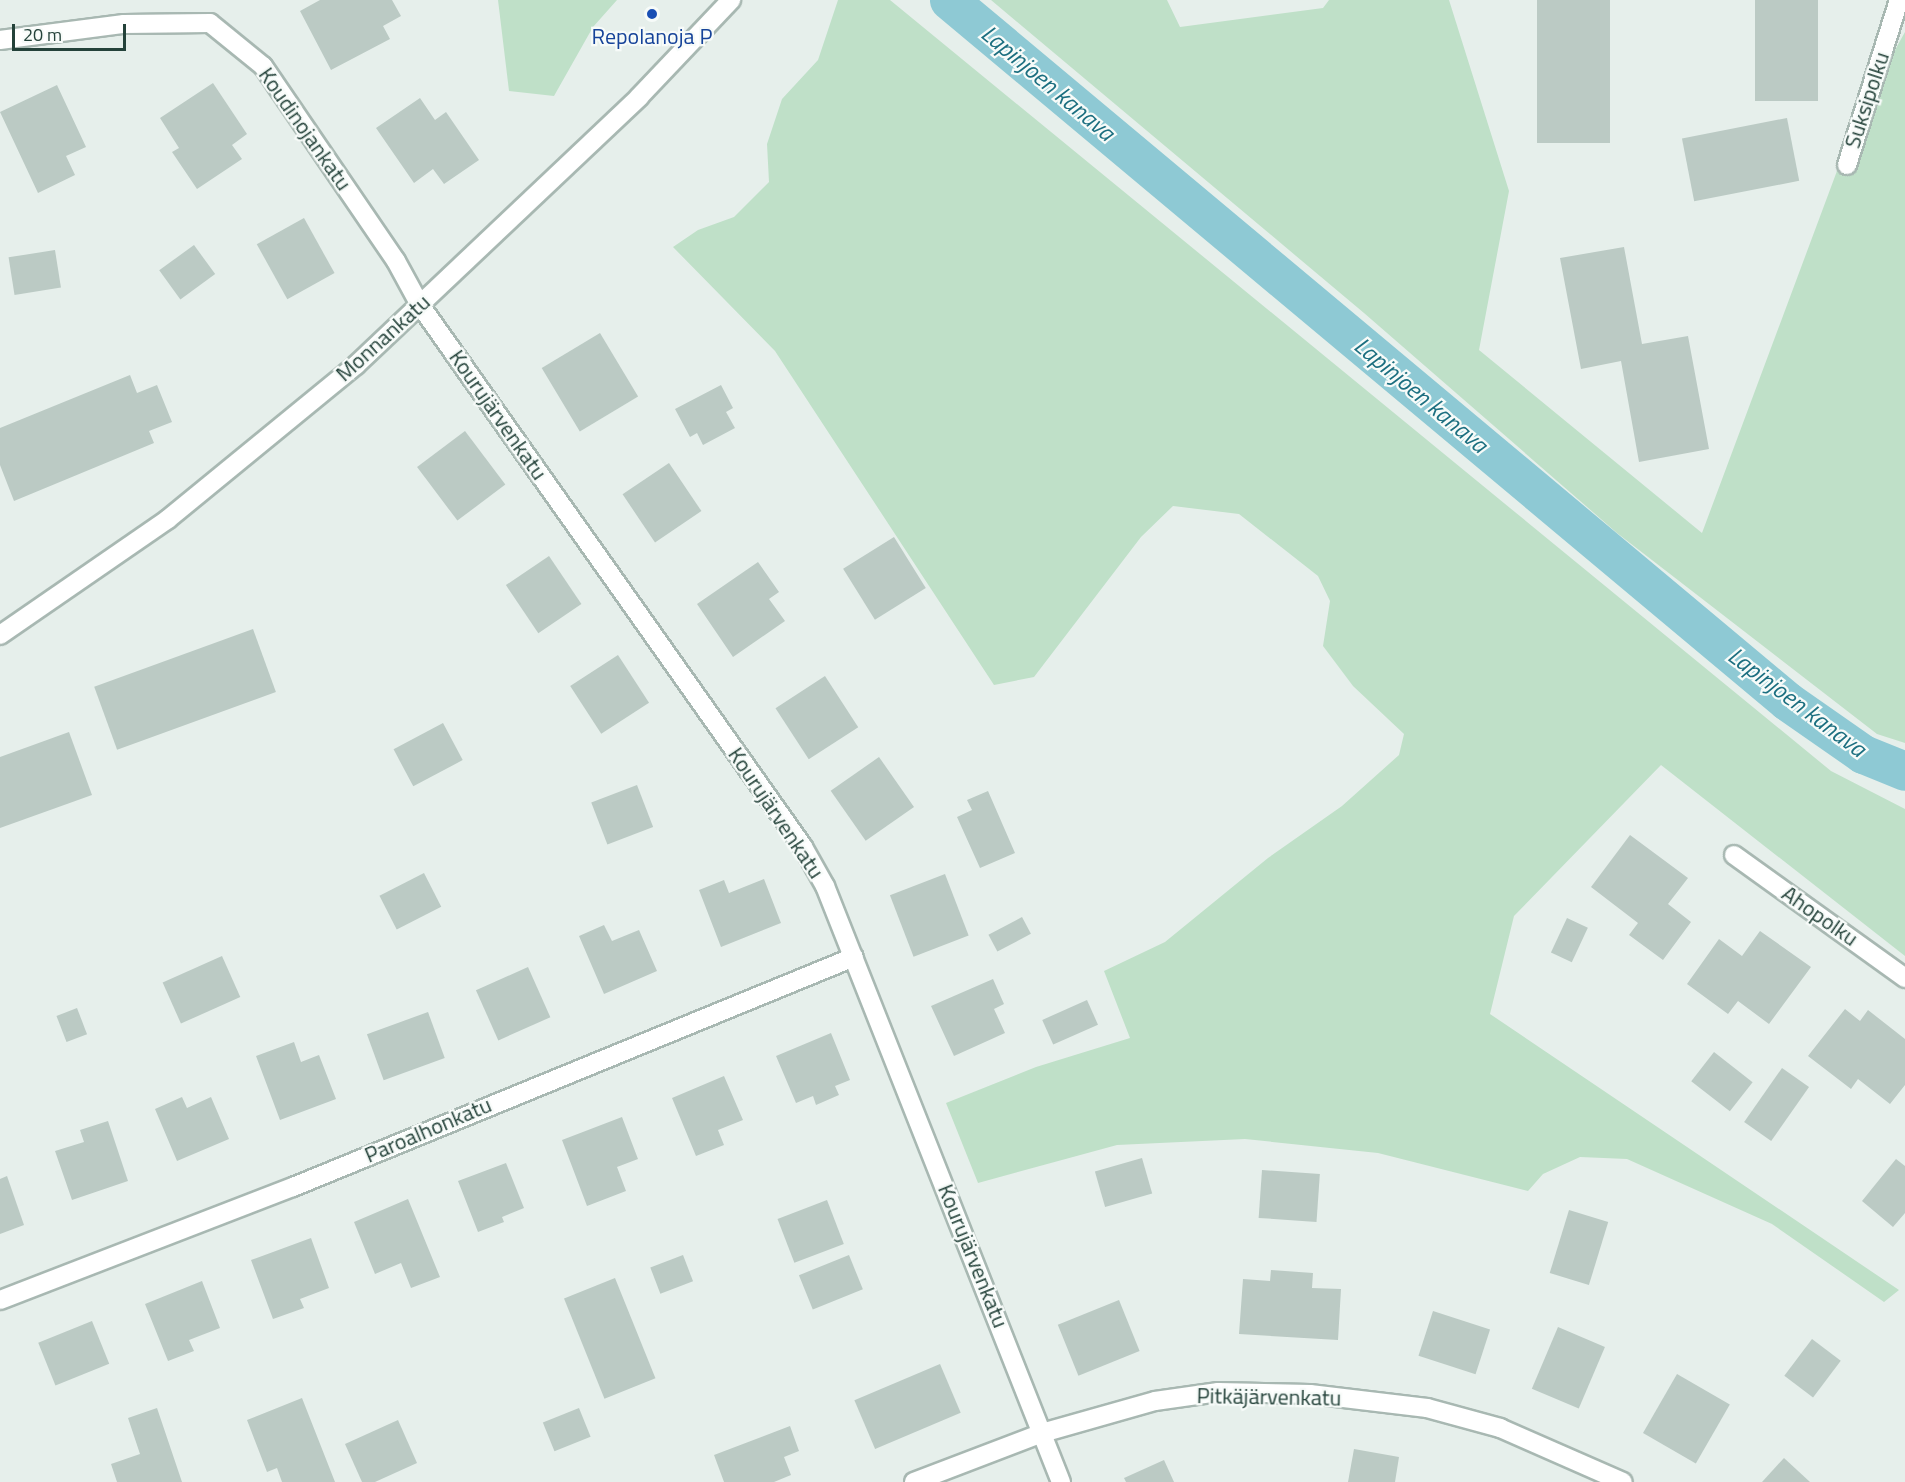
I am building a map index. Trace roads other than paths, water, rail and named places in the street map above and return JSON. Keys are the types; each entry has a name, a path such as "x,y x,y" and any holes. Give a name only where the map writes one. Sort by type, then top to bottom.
{"street":[{"name":"Monnankatu","path":"0,634 168,519 356,365 639,97 731,0"},
{"name":"Suksipolku","path":"1847,165 1899,0"},
{"name":"Koudinojankatu","path":"0,40 124,24 210,22 263,66 396,261 420,305"},
{"name":"Kourujärvenkatu","path":"420,305 803,847 825,886 1061,1482"},
{"name":"Ahopolku","path":"1734,855 1905,978"},
{"name":"Paroalhonkatu","path":"0,1300 301,1184 854,957"},
{"name":"Pitkäjärvenkatu","path":"914,1482 1042,1433 1185,1395 1310,1394 1427,1408 1500,1428 1623,1482"}],"waterway":[{"name":"Lapinjoen kanava","path":"949,0 1787,701 1863,754 1905,771"}],"place":[{"name":"Repolanoja P","path":"652,14"}]}
